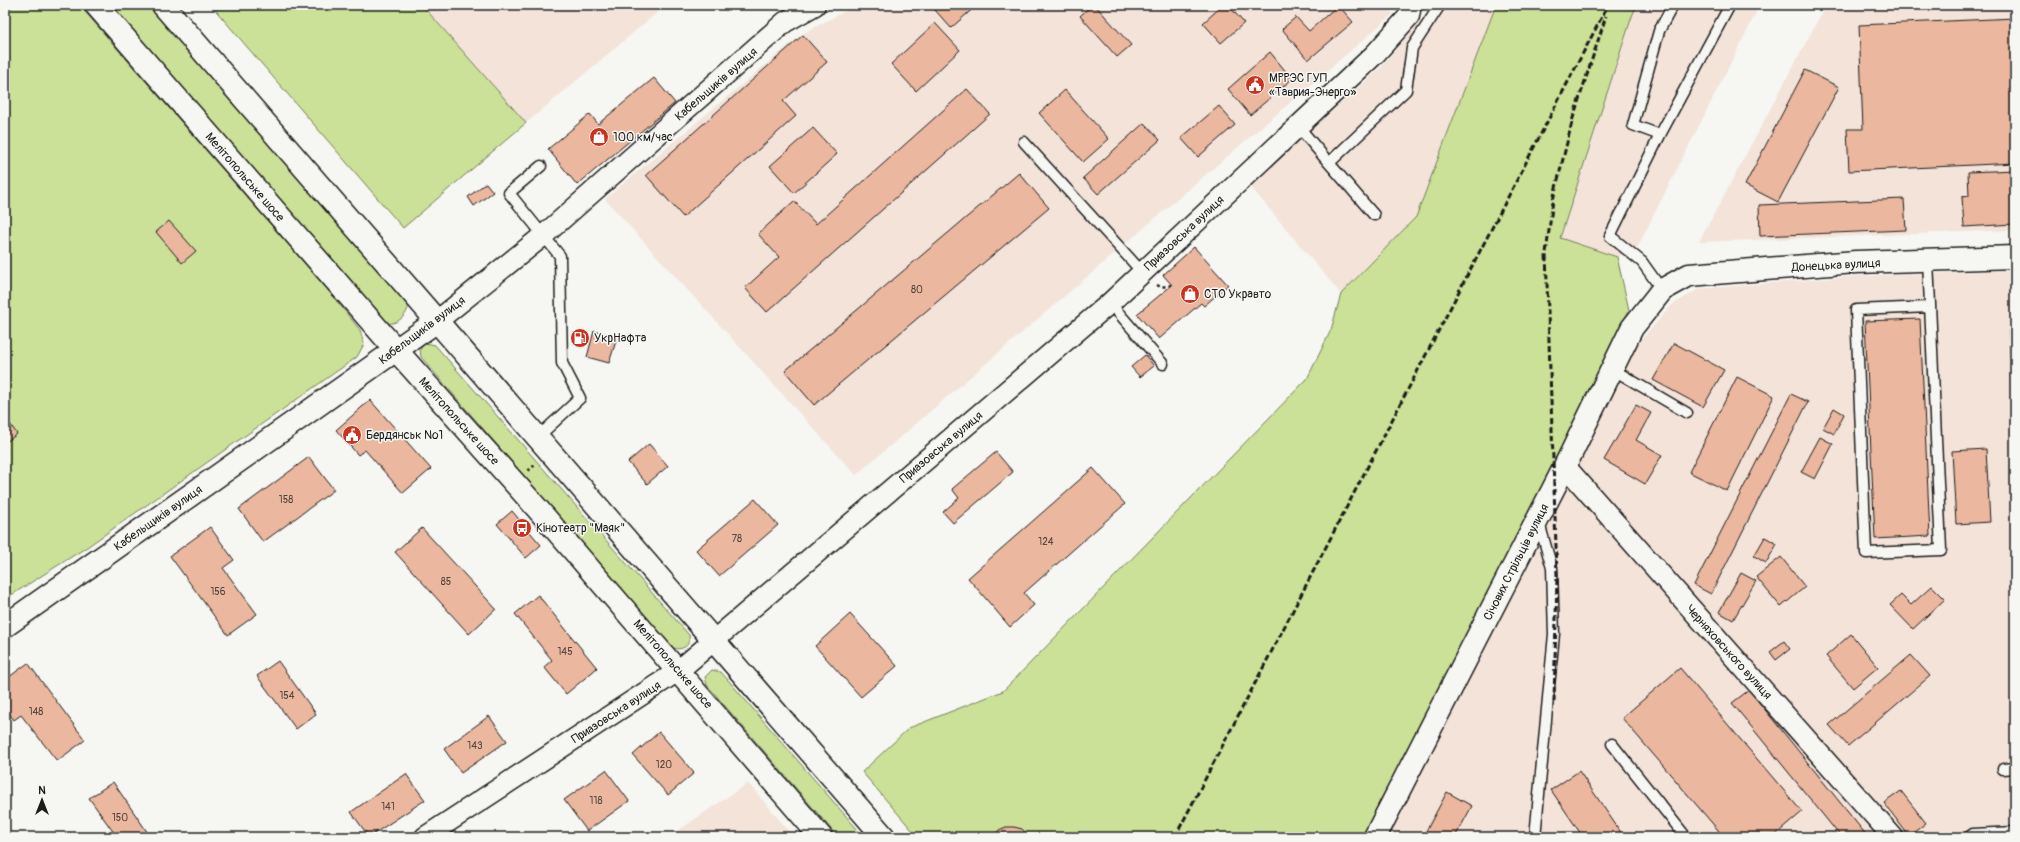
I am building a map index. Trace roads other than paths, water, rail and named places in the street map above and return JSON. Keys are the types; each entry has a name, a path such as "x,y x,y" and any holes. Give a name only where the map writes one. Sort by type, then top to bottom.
{"main road":[{"name":"Мелітопольське шосе","path":"96,5 396,350 514,482 821,837"},
{"path":"164,5 884,837"},
{"name":"Донецька вулиця","path":"1662,290 1689,275 1856,262 2015,257"},
{"name":"Січових Стрільців вулиця","path":"1375,837 1565,466 1632,328 1662,290"},
{"name":"Кабельщиків вулиця","path":"5,626 438,321"}],"street":[{"name":"Кабельщиків вулиця","path":"438,321 544,235 785,22 815,5"},
{"name":"Приазовська вулиця","path":"425,837 678,671 1110,303 1374,54 1409,16 1411,5"},
{"name":"Черняховського вулиця","path":"1565,466 1894,837"}],"lane":[{"path":"1329,163 1406,90 1412,48 1440,5"},
{"path":"1660,135 1633,125 1659,31 1673,5"},
{"path":"1662,290 1642,262 1610,236 1660,135 1730,5"},
{"path":"1298,126 1374,215"},
{"path":"1024,142 1142,272"},
{"path":"541,166 509,193 560,256 562,363 580,398 544,445"},
{"path":"1928,260 1930,307 1940,550 1866,553 1856,310 1930,307"},
{"path":"1110,303 1163,364"},
{"path":"1612,369 1687,413"},
{"path":"1535,837 1554,634 1552,568 1538,519"},
{"path":"1612,744 1686,837"},
{"path":"2003,769 2015,768"},
{"path":"1969,837 1973,834 2015,832"}],"railway":[{"path":"1175,837 1608,5"},
{"path":"1554,702 1557,576 1546,253 1553,200 1573,118 1606,16"}],"place":[{"name":"МРРЭС ГУП «Таврия-Энерго»","path":"1255,85"},
{"name":"100 км/час","path":"599,137"},
{"name":"СТО Укравто","path":"1190,294"},
{"name":"УкрНафта","path":"580,338"},
{"name":"Бердянськ №1","path":"352,435"},
{"name":"Кінотеатр \"Маяк\"","path":"522,528"}]}
